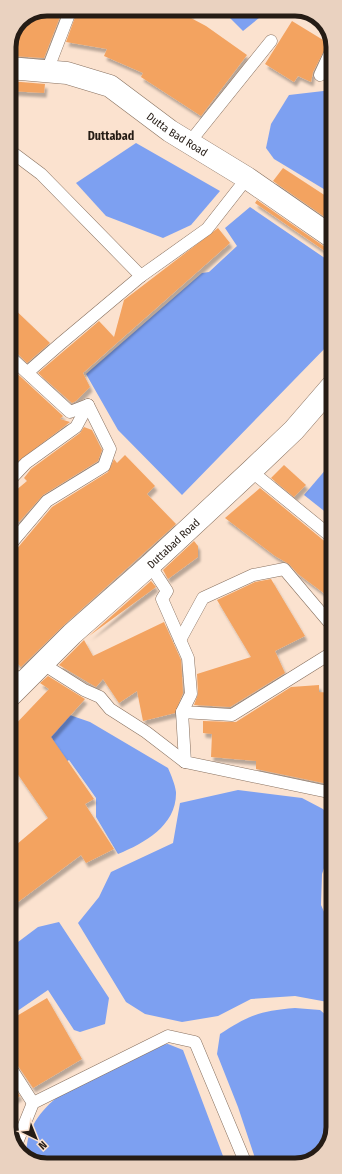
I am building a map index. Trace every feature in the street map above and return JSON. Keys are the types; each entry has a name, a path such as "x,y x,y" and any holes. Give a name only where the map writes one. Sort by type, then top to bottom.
{"main road":[{"name":"Dutta Bad Road","path":"16,69 67,73 110,86 170,131 247,178 326,233"},
{"name":"Duttabad Road","path":"16,683 42,664 72,634 150,565 251,471 294,430 326,393"}],"lane":[{"path":"47,71 68,16"},
{"path":"189,142 270,41"},
{"path":"320,75 326,62"},
{"path":"16,155 42,174 141,276"},
{"path":"28,372 141,276 207,228 247,178"},
{"path":"16,362 70,412 88,405"},
{"path":"16,474 26,463 76,427 88,405"},
{"path":"16,537 47,501 104,466 110,449 88,405"},
{"path":"251,471 326,532"},
{"path":"150,565 167,591 162,599 188,658 191,694 182,712 185,762"},
{"path":"180,640 203,598 253,575 284,569 326,619"},
{"path":"182,712 232,715 326,656"},
{"path":"42,664 84,690 100,697 110,709 146,732 185,762 326,792"},
{"path":"19,1139 33,1103 168,1036 195,1042 243,1158"},
{"path":"16,1076 33,1103"}],"water":[{"path":"228,16 261,16 243,31"},
{"path":"326,91 326,190 274,159 266,148 271,124 289,95"},
{"path":"136,143 220,191 191,225 163,238 106,216 76,183"},
{"path":"250,207 326,259 326,347 182,495 118,430 86,374 202,273 209,272 237,246 225,228"},
{"path":"326,469 326,512 304,495"},
{"path":"61,712 90,722 168,768 176,792 175,804 171,814 158,831 139,844 118,854 96,817 96,798 69,760 59,766 46,743"},
{"path":"238,790 302,798 323,809 326,813 326,862 322,874 321,905 326,916 326,1002 295,996 251,999 218,1016 182,1022 145,1014 126,1002 78,923 99,897 111,872 173,843 180,803"},
{"path":"59,922 109,998 105,1024 80,1032 74,1030 48,990 16,1012 16,944 38,927"},
{"path":"295,1008 320,1010 326,1015 325,1133 320,1146 310,1154 301,1157 255,1158 238,1107 217,1054 220,1034 247,1018 273,1011"},
{"path":"168,1044 183,1050 224,1158 45,1158 35,1156 27,1150 28,1140 34,1124 44,1110 56,1098 71,1087 150,1045"}],"building":[{"path":"60,16 44,58 16,56 18,35 25,25 35,18"},
{"path":"75,16 190,16 247,55 201,116 141,77 143,73 104,56 107,49 66,42"},
{"path":"292,21 325,41 326,47 313,72 311,82 298,76 294,82 265,64"},
{"path":"16,82 45,84 44,93 16,91"},
{"path":"283,168 326,196 326,218 273,181"},
{"path":"257,200 326,247 326,252 255,203"},
{"path":"218,228 230,243 83,373 90,387 76,401 72,403 38,373 99,321 114,337 124,300"},
{"path":"16,311 50,343 27,363 16,352"},
{"path":"16,372 63,416 60,419 70,422 16,463"},
{"path":"84,427 92,430 102,450 98,461 43,495 19,522 16,519 16,490 27,481 24,478 31,469 80,433"},
{"path":"125,455 155,486 147,494 176,524 64,625 21,667 16,662 16,550 52,507 108,472 114,459 117,463"},
{"path":"284,465 306,485 294,497 271,478"},
{"path":"260,488 326,542 326,595 298,574 289,564 275,556 225,518"},
{"path":"194,541 198,546 198,557 168,579 163,570"},
{"path":"271,579 305,636 275,651 285,673 230,707 194,705 198,694 197,674 251,657 217,600 255,582"},
{"path":"151,581 156,587 89,636"},
{"path":"164,622 181,660 183,693 175,713 143,721 137,691 119,703 103,679 96,687 59,665 84,640 93,656"},
{"path":"48,676 85,699 51,737 94,799 85,804 114,849 86,863 81,855 16,904 16,845 48,818 16,772 16,724 49,689 40,683"},
{"path":"319,685 319,692 326,692 326,784 256,769 256,761 211,757 212,734 203,733 203,721 236,722 291,687"},
{"path":"47,998 82,1059 33,1088 16,1063 16,1016"},
{"path":"16,1090 20,1096 16,1098"}],"district":[{"name":"Duttabad","path":"111,136"}]}
